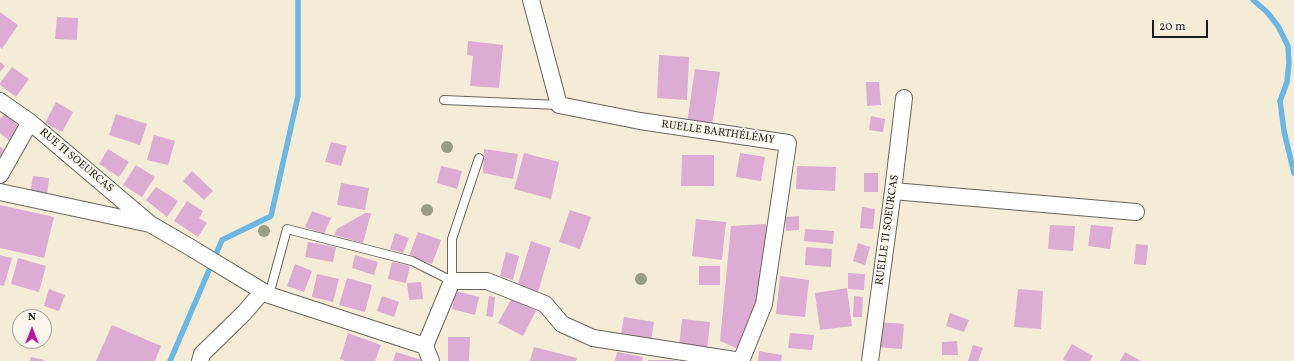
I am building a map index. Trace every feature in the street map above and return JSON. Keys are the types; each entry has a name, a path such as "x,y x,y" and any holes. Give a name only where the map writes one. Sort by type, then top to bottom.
{"street":[{"path":"531,0 559,105"},
{"name":"RUELLE TI SOEURCAS","path":"870,361 904,98"},
{"name":"RUE TI SOEURCAS","path":"0,101 30,122 150,224"},
{"name":"RUELLE BARTHÉLÉMY","path":"559,105 640,122 788,143 764,304 741,361"},
{"path":"0,175 30,122"},
{"path":"893,191 1136,212"},
{"path":"0,192 150,224 270,296 428,354 452,281 487,281 545,304 562,324 593,338 741,361"},
{"path":"200,361 202,354 244,313 270,296"}],"lane":[{"path":"444,100 559,105"},
{"path":"270,296 287,229 412,261 452,281 452,239 479,158"}],"building":[{"path":"0,12 18,25 2,49 0,47"},
{"path":"57,17 78,18 77,40 55,39"},
{"path":"468,41 503,45 499,88 470,86 473,56 467,55"},
{"path":"659,55 689,57 687,100 657,98"},
{"path":"0,62 5,66 0,72"},
{"path":"12,67 29,79 16,97 0,85"},
{"path":"695,69 720,72 712,126 687,123"},
{"path":"866,82 879,82 881,105 867,106"},
{"path":"56,102 73,112 62,132 45,123"},
{"path":"5,114 22,129 11,142 0,133 0,119"},
{"path":"116,114 147,124 140,145 109,135"},
{"path":"871,116 885,119 883,132 869,130"},
{"path":"154,135 175,141 168,165 147,160"},
{"path":"331,142 347,146 341,166 325,162"},
{"path":"0,147 4,149 0,157"},
{"path":"108,149 129,162 119,177 99,164"},
{"path":"484,149 518,154 513,179 483,173"},
{"path":"524,153 559,162 551,199 514,189"},
{"path":"740,153 765,157 761,181 736,177"},
{"path":"682,155 714,155 714,186 681,186"},
{"path":"136,165 155,177 142,197 123,185"},
{"path":"441,166 462,171 457,189 437,183"},
{"path":"797,166 836,167 835,191 796,189"},
{"path":"192,171 213,191 204,200 183,181"},
{"path":"864,173 878,173 878,192 864,192"},
{"path":"33,176 49,178 47,195 30,193"},
{"path":"341,183 369,188 365,210 337,205"},
{"path":"156,187 178,201 167,217 146,200"},
{"path":"187,201 203,211 199,218 207,223 198,237 174,221"},
{"path":"0,205 54,217 44,258 0,248"},
{"path":"862,207 875,209 873,229 860,228"},
{"path":"570,210 591,217 580,249 559,242"},
{"path":"312,211 331,218 324,234 305,227"},
{"path":"365,213 371,213 363,243 334,235 337,229"},
{"path":"799,216 799,230 786,231 785,217"},
{"path":"696,219 726,222 722,260 692,256"},
{"path":"766,224 770,245 758,311 743,351 720,341 731,226"},
{"path":"1050,225 1075,226 1073,251 1048,249"},
{"path":"1091,225 1113,227 1110,249 1088,246"},
{"path":"805,229 834,231 833,244 804,241"},
{"path":"418,232 441,240 432,264 409,256"},
{"path":"395,233 409,238 403,253 390,249"},
{"path":"531,241 551,248 538,292 518,284"},
{"path":"308,242 336,247 333,262 305,257"},
{"path":"858,243 870,247 865,265 853,261"},
{"path":"1136,244 1148,245 1146,265 1134,264"},
{"path":"806,247 832,249 831,267 805,265"},
{"path":"506,252 519,256 513,280 500,276"},
{"path":"0,255 12,258 4,286 0,285"},
{"path":"355,255 378,262 374,275 352,268"},
{"path":"18,258 46,266 39,292 11,284"},
{"path":"392,262 410,266 406,283 388,279"},
{"path":"295,264 312,271 304,292 287,286"},
{"path":"699,266 720,266 720,285 699,285"},
{"path":"848,273 865,274 864,290 848,289"},
{"path":"317,274 339,279 333,302 312,297"},
{"path":"780,276 809,280 805,317 776,314"},
{"path":"347,278 372,285 365,312 339,305"},
{"path":"421,282 423,299 409,300 407,283"},
{"path":"847,288 852,326 820,330 815,293"},
{"path":"49,289 65,295 59,311 44,306"},
{"path":"1018,289 1043,291 1041,329 1014,327"},
{"path":"456,291 479,297 475,315 452,309"},
{"path":"382,296 399,302 394,317 377,311"},
{"path":"489,296 495,297 493,317 486,316"},
{"path":"854,296 863,297 862,317 853,317"},
{"path":"512,298 536,311 523,336 498,323"},
{"path":"950,313 969,320 964,332 946,326"},
{"path":"624,317 654,322 651,340 621,335"},
{"path":"682,319 710,322 707,350 679,347"},
{"path":"878,322 904,324 902,349 876,347"},
{"path":"112,325 161,346 155,361 96,361"},
{"path":"348,333 381,345 375,361 345,361 340,359"},
{"path":"790,333 814,335 812,350 788,348"},
{"path":"448,337 470,337 469,361 448,361"},
{"path":"957,341 958,355 942,355 942,342"},
{"path":"1072,344 1093,356 1090,361 1066,361 1063,359"},
{"path":"973,345 983,348 978,361 968,361"},
{"path":"534,347 577,358 576,361 530,361"},
{"path":"759,351 782,355 781,361 758,361"},
{"path":"396,352 422,360 422,361 393,361"},
{"path":"617,352 643,357 642,361 615,361"},
{"path":"1125,352 1141,361 1120,361"},
{"path":"31,357 44,360 44,361 30,361"},
{"path":"675,360 675,361 648,361"}],"waterway":[{"path":"170,361 222,240 271,216 298,96 298,0"},
{"path":"1253,0 1267,12 1278,26 1288,46 1289,63 1287,82 1280,101 1284,131 1294,173"}]}
